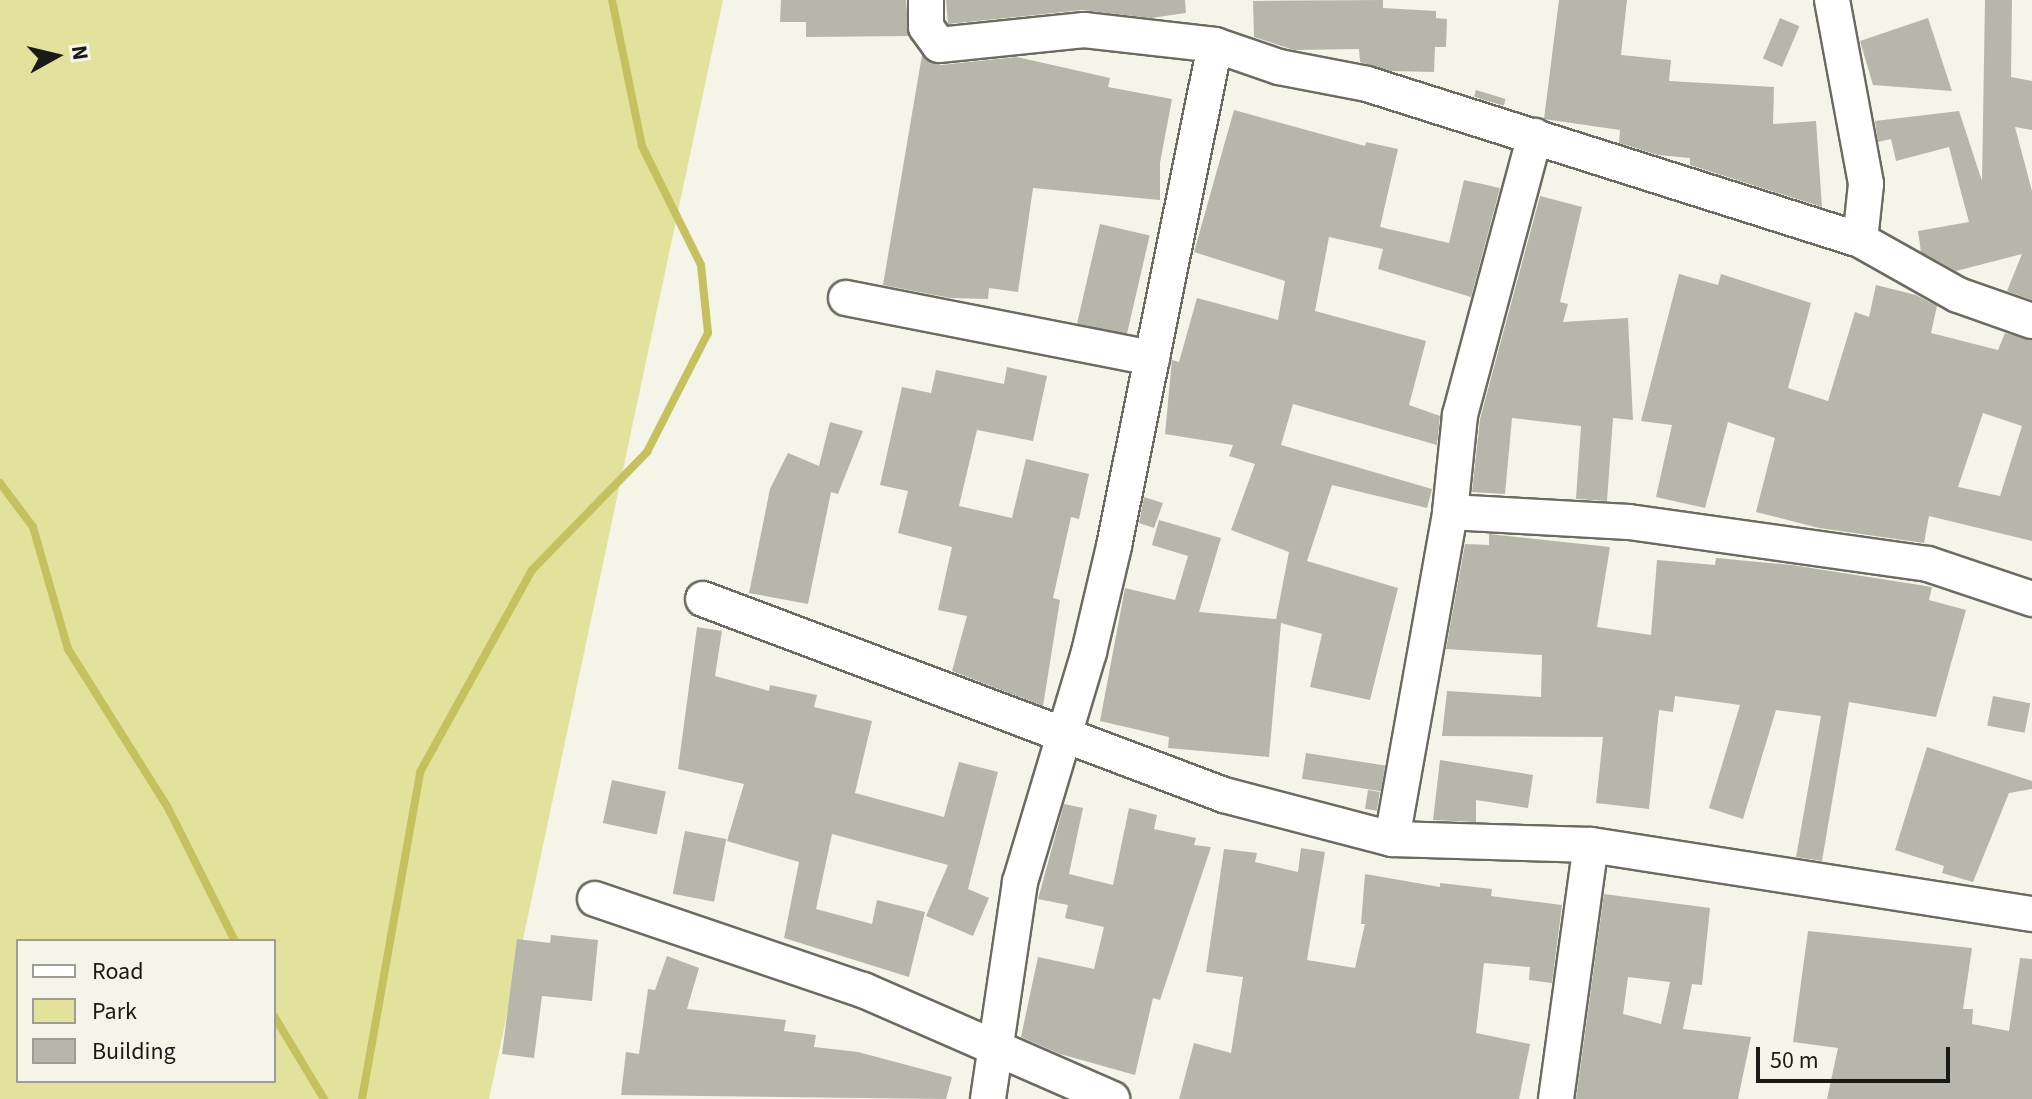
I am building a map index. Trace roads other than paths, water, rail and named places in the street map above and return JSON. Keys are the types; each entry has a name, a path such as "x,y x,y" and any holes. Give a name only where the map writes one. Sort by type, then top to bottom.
{"street":[{"path":"926,0 926,27 939,45 1084,30 1215,45 1279,67 1367,84 1860,240 1958,295 2032,321"},
{"path":"1832,0 1866,184 1860,240"},
{"path":"988,1099 998,1052 1020,882 1064,739 1114,546 1215,45"},
{"path":"1392,839 1450,512 1460,415 1535,136"},
{"path":"846,298 1152,358"},
{"path":"1450,512 1629,522 1928,564 2032,599"},
{"path":"703,599 1064,739 1224,795 1392,839 1591,845 2032,914"},
{"path":"1556,1099 1591,845"},
{"path":"595,899 863,990 998,1052 1112,1099"}],"waterway":[{"path":"362,1099 420,772 532,570 647,452 708,333 701,265 642,146 612,0"},
{"path":"0,483 33,527 68,649 167,806 234,939"},
{"path":"276,1019 324,1099"}]}
